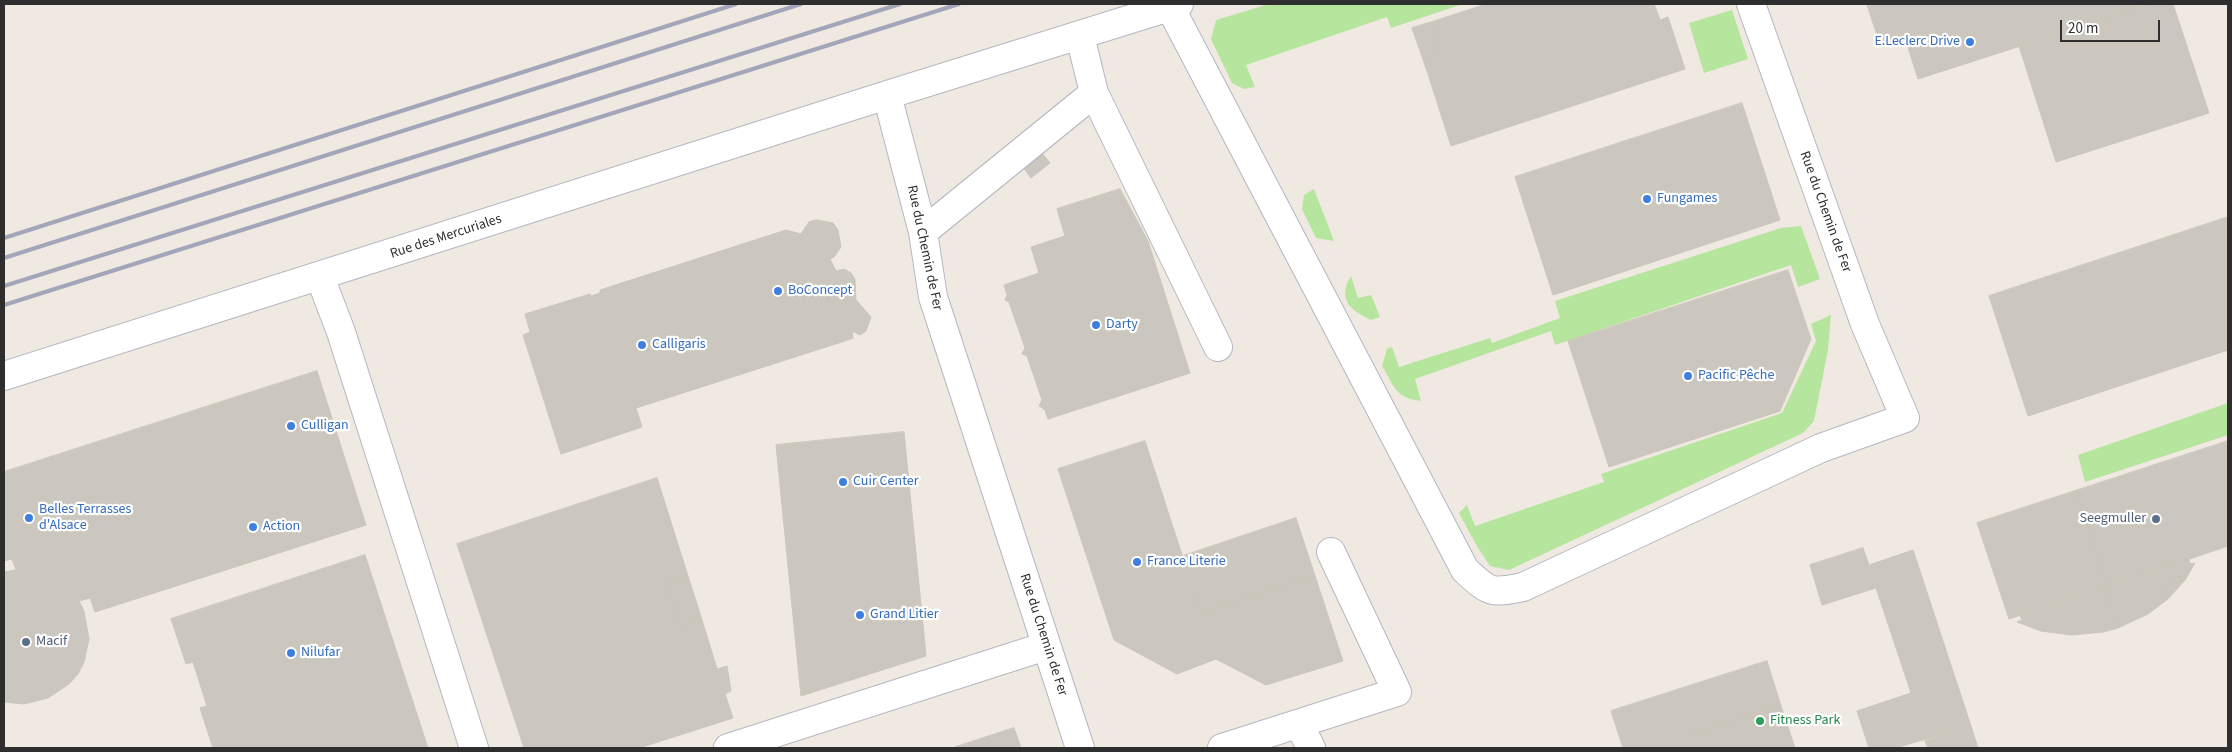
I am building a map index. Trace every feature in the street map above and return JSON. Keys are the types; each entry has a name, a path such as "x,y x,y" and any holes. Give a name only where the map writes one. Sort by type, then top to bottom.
{"street":[{"name":"Rue du Chemin de Fer","path":"1175,5 1465,570 1483,586 1499,592 1522,587 1820,448 1905,418 1865,324 1751,4"},
{"path":"887,95 1175,5"},
{"path":"1080,36 1094,93 1218,347"},
{"path":"923,232 1094,93"},
{"name":"Rue du Chemin de Fer","path":"887,95 923,232 933,297 1080,748"},
{"name":"Rue des Mercuriales","path":"4,376 887,95"},
{"path":"320,276 341,332 474,748"},
{"path":"1222,748 1398,692 1331,552"},
{"path":"728,748 1046,646"},
{"path":"1298,724 1311,748"}],"green space":[{"path":"1269,4 1463,4 1391,28 1387,17 1246,65 1255,87 1244,89 1232,83 1211,39 1216,20"},
{"path":"1732,10 1748,59 1704,73 1689,23"},
{"path":"1314,189 1334,241 1316,238 1302,209 1304,195"},
{"path":"1801,226 1820,279 1798,287 1791,265 1555,345 1551,331 1415,379 1421,401 1401,394 1393,386 1382,366 1387,349 1392,347 1399,367 1490,338 1492,343 1560,318 1555,301 1781,228"},
{"path":"1351,276 1358,298 1371,295 1380,317 1371,320 1357,312 1348,303 1345,291"},
{"path":"1831,315 1828,350 1814,421 1803,433 1509,570 1490,566 1459,513 1467,505 1475,526 1604,482 1601,474 1782,413 1816,341 1811,324"},
{"path":"2228,403 2228,435 2085,482 2078,455"}],"building":[{"path":"1487,4 1654,4 1660,20 1668,17 1685,69 1451,146 1428,74 1432,72 1429,63 1435,52 1441,50 1432,22"},
{"name":"E.Leclerc Drive","path":"1867,4 2151,4 1918,79 1905,38 1881,46"},
{"path":"2151,4 2173,4 2209,113 2056,162 2019,46"},
{"path":"1432,22 1441,50 1435,52 1429,63 1432,72 1428,74 1412,28"},
{"name":"Fungames","path":"1742,103 1780,220 1553,295 1515,177"},
{"path":"1041,152 1050,163 1031,178 1023,167"},
{"name":"Darty","path":"1120,189 1148,241 1190,373 1048,419 1045,410 1039,406 1042,400 1027,356 1022,354 1025,348 1009,302 1005,300 1007,295 1004,285 1039,273 1031,247 1065,236 1057,209"},
{"path":"2228,217 2228,350 2028,416 1989,296"},
{"path":"817,220 833,223 838,230 841,247 834,257 830,259 836,271 844,269 851,273 855,279 856,300 871,317 866,331 860,335 852,331 853,338 851,339 636,408 642,427 561,454 523,335 530,332 525,314 590,294 591,296 600,293 600,290 786,230 801,234 809,222"},
{"name":"Pacific Pêche","path":"1788,270 1811,339 1780,411 1609,467 1568,341"},
{"path":"317,371 366,525 95,612 90,598 79,601 84,611 89,639 84,662 78,674 69,684 48,698 24,704 4,702 4,572 16,570 12,559 4,561 4,472"},
{"path":"904,432 926,656 801,696 776,445"},
{"name":"France Literie","path":"1145,441 1201,613 1315,576 1343,661 1266,685 1216,659 1177,674 1114,640 1058,469"},
{"name":"Seegmuller","path":"2228,441 2228,546 2107,587 2075,491"},
{"path":"657,478 688,576 666,583 680,628 702,620 717,669 727,666 731,691 725,694 733,718 639,748 524,748 457,544"},
{"path":"2075,491 2107,587 2009,619 1977,523"},
{"path":"1296,518 1315,576 1201,613 1183,556"},
{"path":"1863,548 1869,565 1913,550 1971,726 1895,748 1869,748 1857,711 1911,693 1876,588 1822,605 1810,565"},
{"path":"365,555 428,748 213,748 200,708 207,706 193,662 186,664 171,619"},
{"path":"2189,559 2190,564 2195,563 2185,580 2178,575 2163,592 2168,599 2148,614 2118,628 2103,588"},
{"path":"2178,575 2185,580 2168,599 2163,592"},
{"path":"688,576 702,620 680,628 666,583"},
{"path":"2103,588 2118,628 2103,632 2072,635 2041,631 2017,622 2022,620 2020,615"},
{"path":"1767,661 1781,706 1687,736 1691,748 1623,748 1611,711"},
{"name":"Fitness Park","path":"1781,706 1795,748 1691,748 1687,736"},
{"path":"1971,726 1978,748 1928,748 1925,741"},
{"path":"1014,728 1021,748 952,748"}],"railway":[{"path":"4,238 736,4"},
{"path":"4,258 801,4"},
{"path":"4,286 900,4"},
{"path":"4,305 959,4"}],"place":[{"name":"E.Leclerc Drive","path":"1970,42"},
{"name":"Fungames","path":"1647,199"},
{"name":"BoConcept","path":"778,291"},
{"name":"Darty","path":"1096,325"},
{"name":"Calligaris","path":"642,345"},
{"name":"Pacific Pêche","path":"1688,376"},
{"name":"Culligan","path":"291,426"},
{"name":"Cuir Center","path":"843,482"},
{"name":"Belles Terrasses d'Alsace","path":"29,518"},
{"name":"Seegmuller","path":"2156,519"},
{"name":"Action","path":"253,527"},
{"name":"France Literie","path":"1137,562"},
{"name":"Grand Litier","path":"860,615"},
{"name":"Macif","path":"26,642"},
{"name":"Nilufar","path":"291,653"},
{"name":"Fitness Park","path":"1760,721"}]}
